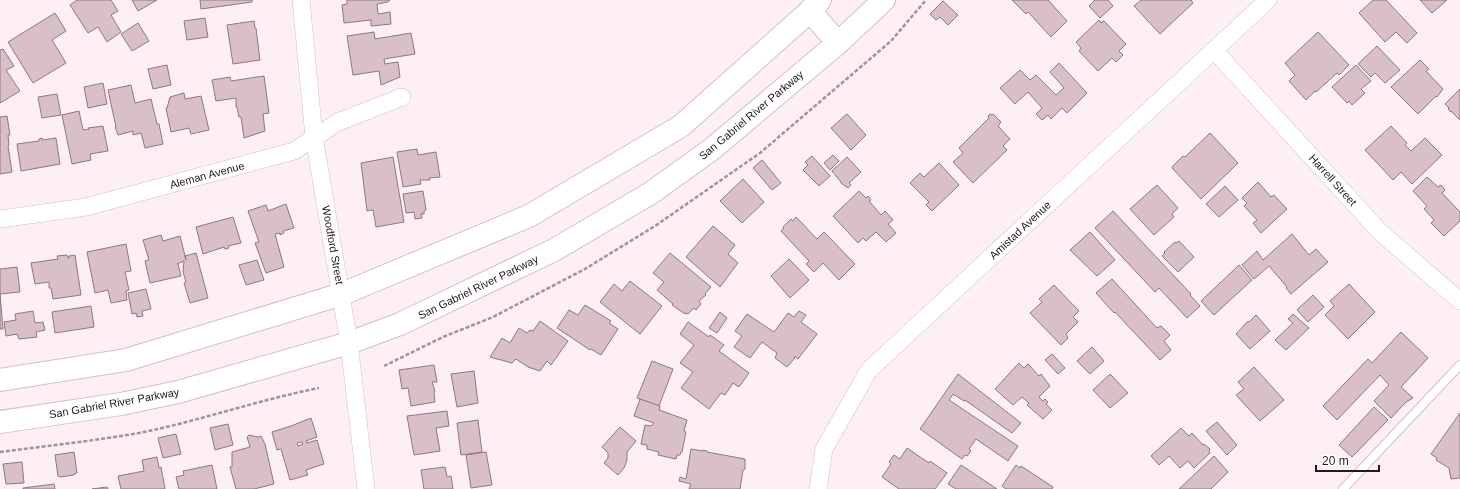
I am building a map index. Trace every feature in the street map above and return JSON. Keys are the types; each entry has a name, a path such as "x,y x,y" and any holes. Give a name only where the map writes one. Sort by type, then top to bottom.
{"main road":[{"name":"San Gabriel River Parkway","path":"0,422 121,404 178,392 349,343 400,324 554,250 651,194 712,149 838,42 884,0"},
{"path":"0,380 126,360 342,294 529,216 681,126 815,6 838,42"}],"street":[{"name":"Woodford Street","path":"301,0 314,137 342,294 366,489"},
{"name":"Amistad Avenue","path":"818,489 824,449 869,370 1268,0"},
{"name":"Harrell Street","path":"1214,50 1380,232 1460,301"},
{"name":"Aleman Avenue","path":"0,219 86,208 294,151 338,122 402,97"}],"lane":[{"path":"1343,489 1460,365"}],"path":[{"path":"0,452 139,433 222,413 287,394 319,388"}],"building":[{"path":"77,0 111,0 118,11 111,15 121,32 107,42 98,27 88,33 70,5"},
{"path":"132,0 157,0 138,11"},
{"path":"200,0 252,0 252,2 201,9"},
{"path":"347,0 390,0 388,2 377,4 378,14 390,12 391,24 371,26 371,20 344,23 342,5 347,4"},
{"path":"1012,0 1048,0 1067,21 1051,37 1028,12 1026,14"},
{"path":"1095,0 1108,0 1113,6 1100,18 1089,6"},
{"path":"1141,0 1191,0 1193,3 1160,34 1134,6"},
{"path":"1373,0 1386,0 1417,33 1407,43 1396,32 1385,42 1359,13"},
{"path":"1420,0 1447,0 1432,13"},
{"path":"943,1 958,15 948,25 940,17 936,20 930,14"},
{"path":"55,13 66,31 52,40 66,63 33,83 8,42"},
{"path":"205,18 208,37 187,40 184,21"},
{"path":"1099,20 1101,23 1104,21 1126,44 1119,51 1123,55 1116,62 1112,58 1098,71 1079,51 1081,48 1076,42"},
{"path":"254,21 260,60 233,64 227,25"},
{"path":"138,23 149,41 132,51 121,34"},
{"path":"374,32 375,39 411,33 415,54 384,59 385,64 398,62 400,77 381,85 379,71 353,75 347,36"},
{"path":"1318,32 1349,65 1339,75 1337,73 1306,100 1289,81 1295,75 1285,63"},
{"path":"1377,46 1400,70 1385,83 1375,73 1371,77 1358,64"},
{"path":"3,49 14,66 6,70 20,91 0,103 0,50"},
{"path":"1420,60 1429,69 1426,71 1443,89 1437,97 1436,96 1418,114 1391,87"},
{"path":"1059,63 1087,93 1067,113 1062,108 1051,119 1048,115 1042,120 1036,114 1042,108 1028,92 1015,104 1000,88 1020,70 1030,80 1036,75 1056,95 1064,88 1050,72"},
{"path":"167,65 171,85 153,89 148,69"},
{"path":"1356,65 1371,81 1361,89 1365,93 1352,105 1349,101 1347,103 1332,87"},
{"path":"264,76 269,113 263,114 265,131 244,138 241,117 239,117 236,107 236,98 216,101 212,80 230,77 231,81"},
{"path":"103,83 107,104 88,108 84,87"},
{"path":"131,85 135,103 151,99 157,124 159,124 163,144 145,148 141,133 133,135 133,131 118,135 108,90"},
{"path":"1460,89 1460,120 1448,109 1449,108 1445,104"},
{"path":"184,93 185,99 201,96 209,130 191,134 189,128 171,132 166,108 170,97"},
{"path":"57,94 61,115 42,118 38,97"},
{"path":"79,111 83,130 103,126 108,151 90,154 91,160 72,164 62,115"},
{"path":"847,114 866,135 851,150 831,128"},
{"path":"993,114 1001,122 998,126 1010,139 1003,146 1007,150 973,183 953,162 963,153 959,148 989,118 988,116"},
{"path":"7,116 10,135 8,135 8,146 12,172 0,174 0,117"},
{"path":"1391,126 1407,143 1405,145 1411,151 1425,138 1442,155 1412,184 1401,172 1393,180 1365,150"},
{"path":"1210,133 1238,163 1201,199 1172,167 1183,156 1185,157"},
{"path":"42,138 42,140 56,138 60,164 21,171 17,144 39,141 39,139"},
{"path":"417,149 418,155 436,152 440,177 429,178 430,180 420,180 421,184 403,187 397,152"},
{"path":"833,155 839,161 830,170 824,163"},
{"path":"812,156 830,176 819,186 803,170 808,165 805,162"},
{"path":"393,157 404,222 376,227 373,210 367,211 361,163"},
{"path":"847,157 861,172 849,183 851,185 848,188 841,183 832,171"},
{"path":"762,160 781,183 772,190 753,168"},
{"path":"939,163 959,185 932,211 926,205 929,202 910,183 920,173 924,177"},
{"path":"1427,177 1438,187 1441,185 1445,190 1442,193 1460,212 1460,221 1444,236 1431,223 1434,220 1424,209 1427,206 1413,191"},
{"path":"743,179 764,202 742,223 720,201"},
{"path":"1258,182 1271,197 1274,195 1287,209 1261,233 1253,223 1257,220 1244,206 1247,203 1242,198"},
{"path":"1157,185 1178,208 1172,214 1174,217 1154,235 1130,209"},
{"path":"1225,186 1238,200 1219,217 1206,204"},
{"path":"423,191 426,210 424,211 424,214 421,214 422,218 415,219 414,212 406,213 403,194"},
{"path":"859,191 866,198 868,196 871,200 869,201 881,215 885,211 893,220 888,224 896,233 886,242 876,232 866,241 863,238 858,243 833,216"},
{"path":"286,204 294,228 283,231 284,233 280,235 280,233 275,234 284,267 266,273 255,243 259,242 248,211 266,205 268,211"},
{"path":"1113,211 1191,294 1190,295 1200,306 1187,318 1159,288 1155,292 1095,228"},
{"path":"233,217 241,243 228,246 229,248 225,249 224,247 203,254 196,227"},
{"path":"796,217 817,239 824,232 855,264 839,280 823,263 814,272 806,264 809,261 781,231 791,219 793,221"},
{"path":"713,226 735,245 728,254 738,263 720,287 686,257"},
{"path":"1090,232 1115,260 1097,276 1070,250"},
{"path":"1292,234 1309,255 1316,249 1328,262 1291,294 1269,266 1254,279 1242,265 1257,251 1263,260"},
{"path":"161,235 163,241 180,236 185,256 196,253 208,298 190,303 184,283 186,282 183,272 184,261 177,264 181,276 150,283 145,261 149,260 143,240"},
{"path":"1179,241 1194,257 1178,272 1162,256 1165,253 1164,252 1175,242 1176,243"},
{"path":"126,244 131,271 125,272 129,290 126,291 127,300 111,303 108,290 95,293 87,252"},
{"path":"670,253 711,287 705,294 706,295 699,301 701,304 696,310 694,308 688,314 685,314 672,305 673,304 657,290 664,282 653,273"},
{"path":"67,255 69,258 69,256 75,255 81,295 53,299 51,288 49,288 49,282 35,284 31,263 58,259 57,256"},
{"path":"789,259 809,280 790,298 771,276"},
{"path":"257,260 264,280 246,285 239,265"},
{"path":"1239,265 1252,280 1214,315 1201,301"},
{"path":"17,267 20,292 0,294 0,269"},
{"path":"1112,279 1157,328 1161,326 1170,335 1164,341 1171,350 1160,360 1096,293"},
{"path":"630,281 662,306 640,334 600,302 614,284 622,291"},
{"path":"1349,284 1375,312 1348,339 1325,315 1334,306 1330,301"},
{"path":"1054,285 1079,311 1073,317 1078,322 1066,334 1068,338 1061,345 1030,313 1042,302 1039,299"},
{"path":"146,289 151,309 142,311 143,316 137,317 136,313 132,314 128,293"},
{"path":"0,294 3,329 0,329"},
{"path":"1313,295 1324,307 1308,322 1297,310"},
{"path":"585,305 611,321 609,323 618,329 601,355 591,349 590,350 557,328 569,310 578,315"},
{"path":"91,306 94,327 55,333 52,312"},
{"path":"33,311 35,323 43,322 45,330 36,332 37,337 19,339 17,334 6,336 4,322 16,320 15,314"},
{"path":"799,311 806,315 801,322 817,334 798,359 795,356 787,367 775,358 777,353 762,342 750,358 734,347 742,336 735,331 747,314 774,332 788,313 794,317"},
{"path":"720,312 727,318 717,333 709,328"},
{"path":"1293,314 1309,328 1286,350 1275,340 1293,323 1288,319"},
{"path":"1256,315 1270,331 1250,349 1236,334"},
{"path":"540,321 568,341 551,365 547,361 540,371 528,367 516,359 512,363 490,357 502,338 510,343 519,328 527,333 530,330 533,331"},
{"path":"688,322 709,337 710,335 724,345 719,351 749,373 739,387 733,383 725,395 721,393 709,409 681,388 693,372 680,363 694,345 680,334"},
{"path":"1401,332 1428,358 1401,387 1413,398 1406,402 1391,418 1374,401 1389,385 1380,375 1337,420 1323,406 1368,359 1372,363"},
{"path":"1092,347 1104,361 1090,374 1077,361"},
{"path":"1052,354 1065,368 1058,374 1045,360"},
{"path":"652,361 673,369 659,406 637,398"},
{"path":"1019,363 1024,368 1028,364 1039,376 1041,374 1050,386 1039,397 1043,401 1045,399 1048,402 1046,404 1052,410 1043,419 1027,405 1029,403 1022,397 1013,405 995,389"},
{"path":"434,365 437,382 432,382 435,391 435,402 411,406 408,388 402,389 399,370"},
{"path":"1254,367 1284,400 1260,421 1236,395 1244,389 1238,382"},
{"path":"474,371 478,403 457,407 451,374"},
{"path":"958,374 1021,423 1012,433 965,400 964,401 953,394 949,400 1018,446 1008,461 976,439 969,449 971,451 962,459 920,429"},
{"path":"1110,374 1128,393 1110,408 1093,390"},
{"path":"640,399 660,406 659,410 687,420 684,431 686,432 682,452 680,455 677,455 676,459 658,455 659,452 647,449 647,445 641,444 645,425 651,426 654,423 634,416"},
{"path":"1374,407 1388,420 1352,457 1339,445"},
{"path":"447,411 449,426 436,428 440,451 414,455 407,416"},
{"path":"1460,413 1460,478 1451,479 1449,468 1436,460 1437,458 1431,454"},
{"path":"311,418 317,437 306,441 307,443 317,440 324,464 306,470 308,475 290,480 281,449 277,450 272,432","holes":["302,442 303,444 298,446 297,443"]},
{"path":"478,420 482,452 461,455 457,423"},
{"path":"1217,422 1237,445 1227,455 1206,431"},
{"path":"228,424 233,445 215,450 210,428"},
{"path":"620,427 636,441 627,452 627,460 624,468 618,475 604,463 608,458 608,453 602,447"},
{"path":"1181,428 1189,436 1192,433 1203,445 1204,444 1210,449 1210,453 1194,468 1188,461 1180,468 1169,456 1159,465 1151,456"},
{"path":"176,434 181,454 163,458 158,438"},
{"path":"249,435 258,437 261,436 265,444 274,484 254,489 236,489 230,467 232,467 232,452 250,447 247,437"},
{"path":"907,448 947,473 935,489 899,489 882,477 891,464 889,462 894,455 900,459"},
{"path":"691,449 703,450 745,459 745,469 743,470 740,489 689,489 691,484 679,481 680,477 686,479"},
{"path":"74,452 77,473 74,475 58,476 55,455"},
{"path":"486,452 492,485 471,488 466,455"},
{"path":"1214,456 1228,472 1211,489 1179,489"},
{"path":"157,457 159,468 161,467 165,489 121,489 118,476 144,471 142,460"},
{"path":"22,462 24,483 6,484 3,464"},
{"path":"212,465 217,489 179,489 176,477 184,475 183,471"},
{"path":"961,465 997,489 956,489 948,484"},
{"path":"1016,465 1020,468 1021,466 1053,487 1052,489 1006,489 1002,486"},
{"path":"445,467 447,477 451,476 453,489 424,489 421,470"},
{"path":"54,484 55,489 23,489 23,488"},
{"path":"107,487 108,489 92,489"}]}
